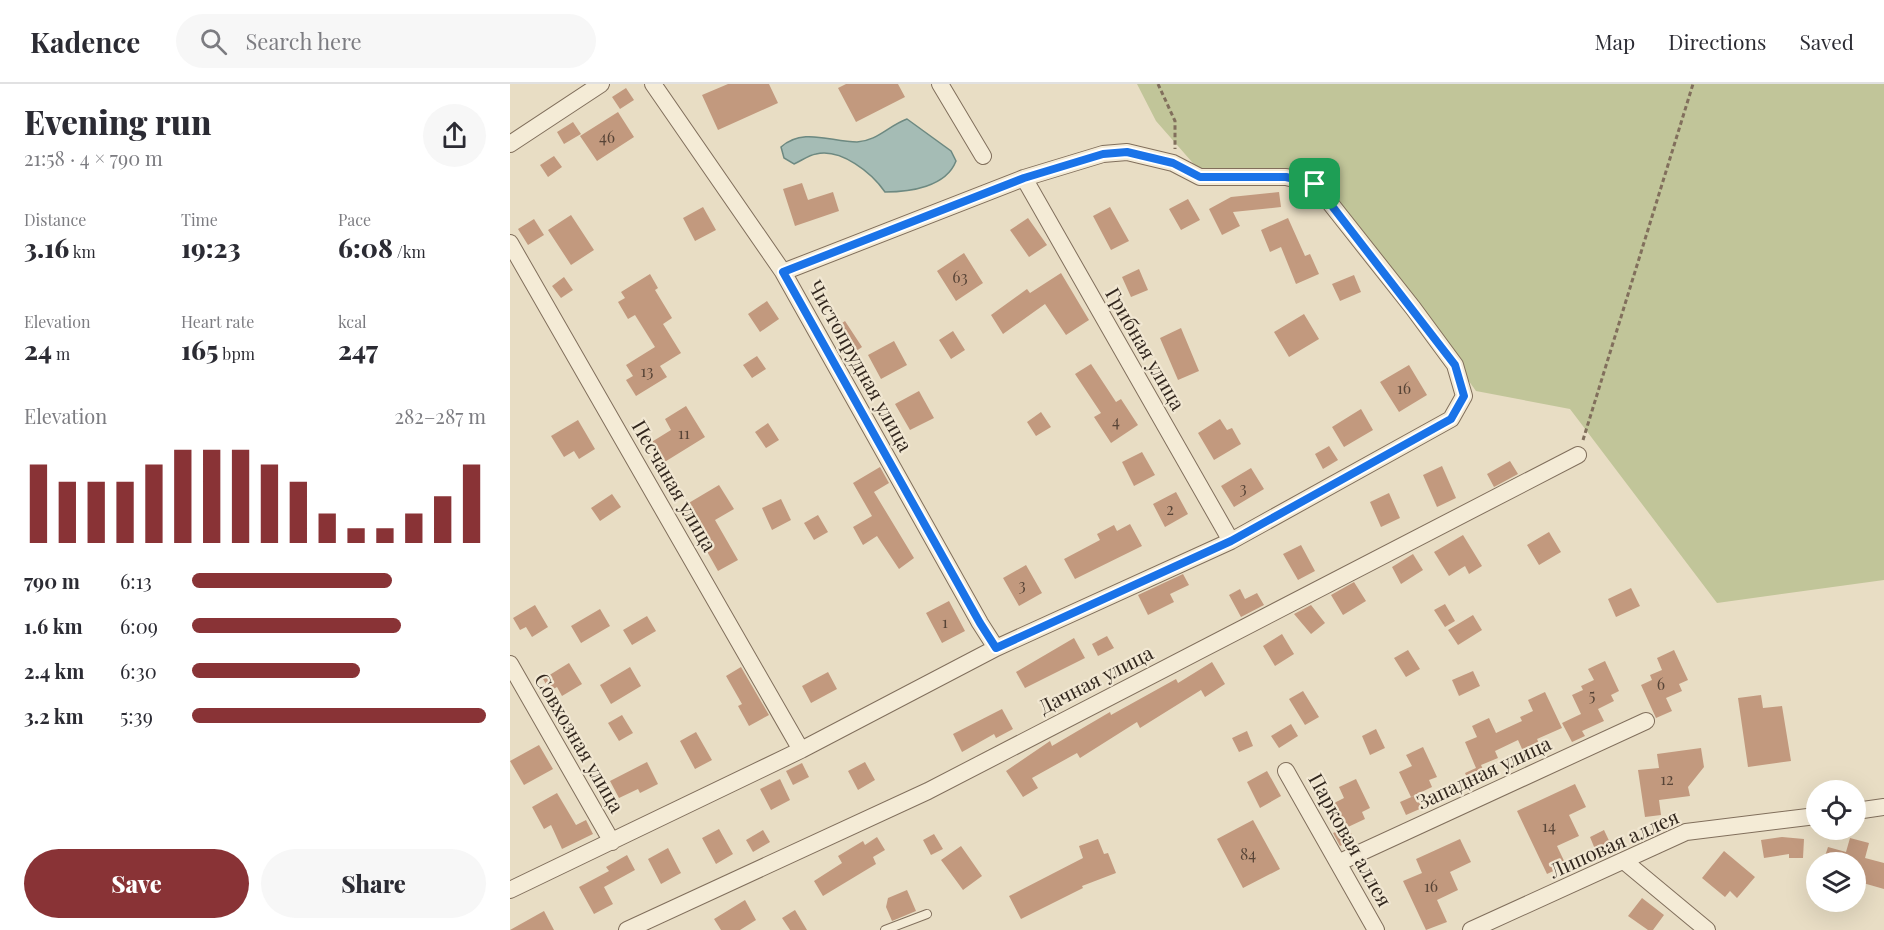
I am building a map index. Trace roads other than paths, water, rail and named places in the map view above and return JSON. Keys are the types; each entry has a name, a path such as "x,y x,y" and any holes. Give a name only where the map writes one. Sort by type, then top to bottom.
{"street":[{"path":"510,144 601,84"},
{"name":"Чистопрудная улица","path":"653,84 783,272 996,648"},
{"path":"940,84 983,156"},
{"path":"510,890 801,750 996,648 1231,541 1451,419 1464,396 1455,365 1315,184 1286,177 1200,177 1173,163 1127,152 1103,154 1024,178 783,272"},
{"name":"Грибная улица","path":"1024,178 1231,541"},
{"name":"Песчаная улица","path":"510,243 801,750"},
{"name":"Дачная улица","path":"627,930 928,791 1578,455"},
{"name":"Совхозная улица","path":"510,664 612,842"},
{"name":"Западная улица","path":"1340,862 1646,721"},
{"name":"Парковая аллея","path":"1286,771 1340,862 1376,930"},
{"path":"1866,810 1884,807"},
{"name":"Липовая аллея","path":"1471,930 1686,832 1806,817"},
{"path":"1624,861 1707,930"}],"lane":[{"path":"885,930 927,914"}],"water":[{"path":"907,119 951,151 956,161 944,177 916,189 885,192 864,170 836,155 826,153 813,155 794,164 784,158 781,147 798,138 808,137 864,141"}]}
